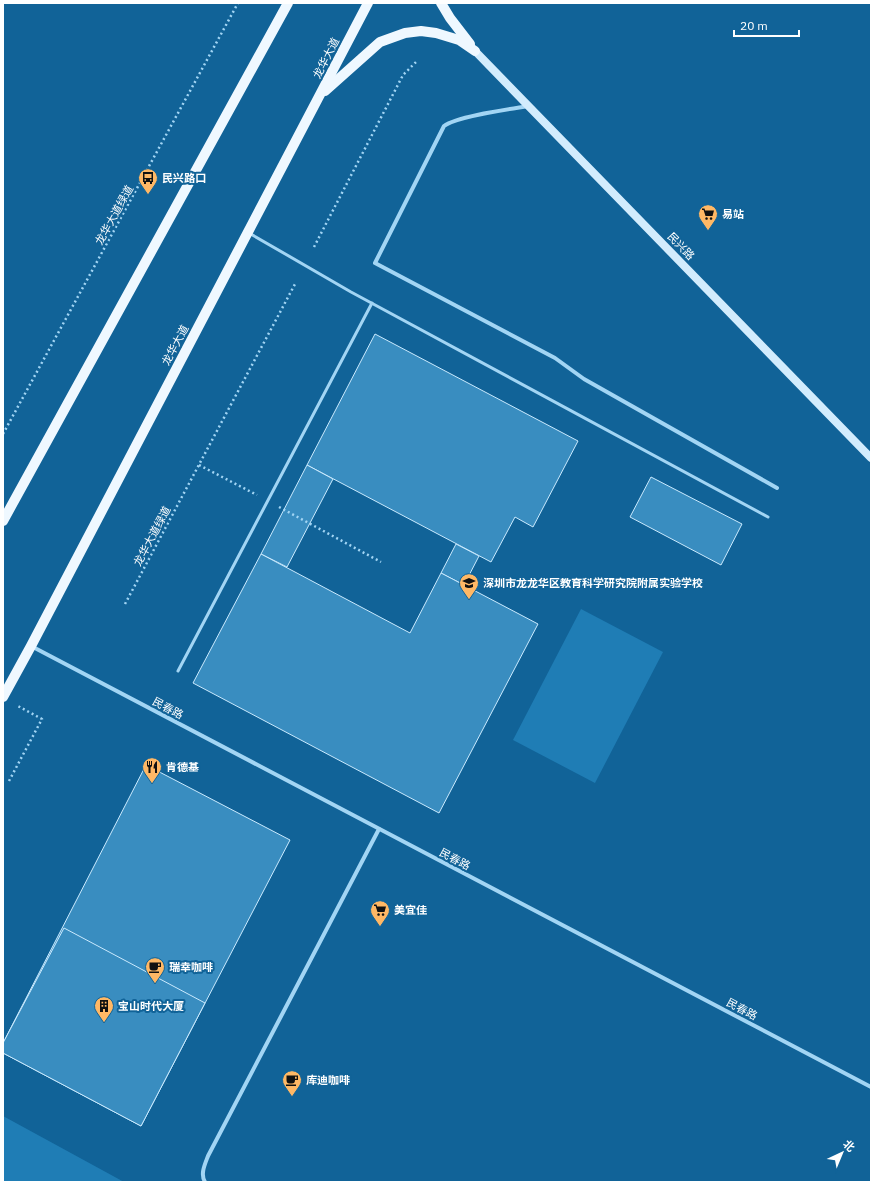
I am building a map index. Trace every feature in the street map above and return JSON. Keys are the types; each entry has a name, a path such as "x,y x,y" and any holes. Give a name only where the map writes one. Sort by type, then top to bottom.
{"main road":[{"path":"3,521 288,3"},
{"name":"龙华大道","path":"6,699 31,646 368,3"},
{"path":"441,3 450,18 475,51"},
{"path":"320,95 380,42 405,33 421,31 436,33 459,40 475,51"}],"street":[{"name":"民兴路","path":"475,51 871,458"},
{"path":"530,106 453,121 444,126 375,263 555,358 584,379 777,488"},
{"name":"民春路","path":"31,646 871,1087"},
{"path":"205,1182 203,1179 203,1168 208,1156 379,829"}],"lane":[{"path":"248,232 304,266 768,517"},
{"path":"178,672 372,303"}],"path":[{"name":"龙华大道绿道","path":"3,434 238,3"},
{"path":"314,247 403,76 417,61"},
{"name":"龙华大道绿道","path":"125,604 295,284"},
{"path":"199,465 381,562"},
{"path":"6,699 42,719 9,781"}],"shaded area":[{"path":"581,609 663,652 595,783 513,740"},
{"path":"3,1116 124,1182 3,1182"}],"building":[{"path":"375,334 578,441 533,527 515,517 491,562 307,465"},
{"path":"307,465 333,479 287,567 261,554"},
{"path":"651,477 742,524 721,565 630,517"},
{"path":"456,544 479,556 464,585 441,573"},
{"path":"261,554 410,633 441,573 538,624 439,813 193,683"},
{"path":"146,765 290,840 141,1126 3,1053 3,1043"},
{"name":"宝山时代大厦","path":"64,928 205,1003 141,1126 3,1053 3,1043"}],"place":[{"name":"民兴路口","path":"148,195"},
{"name":"易站","path":"708,231"},
{"name":"深圳市龙龙华区教育科学研究院附属实验学校","path":"469,600"},
{"name":"肯德基","path":"152,784"},
{"name":"美宜佳","path":"380,927"},
{"name":"瑞幸咖啡","path":"155,984"},
{"name":"宝山时代大厦","path":"104,1023"},
{"name":"库迪咖啡","path":"292,1097"}]}
